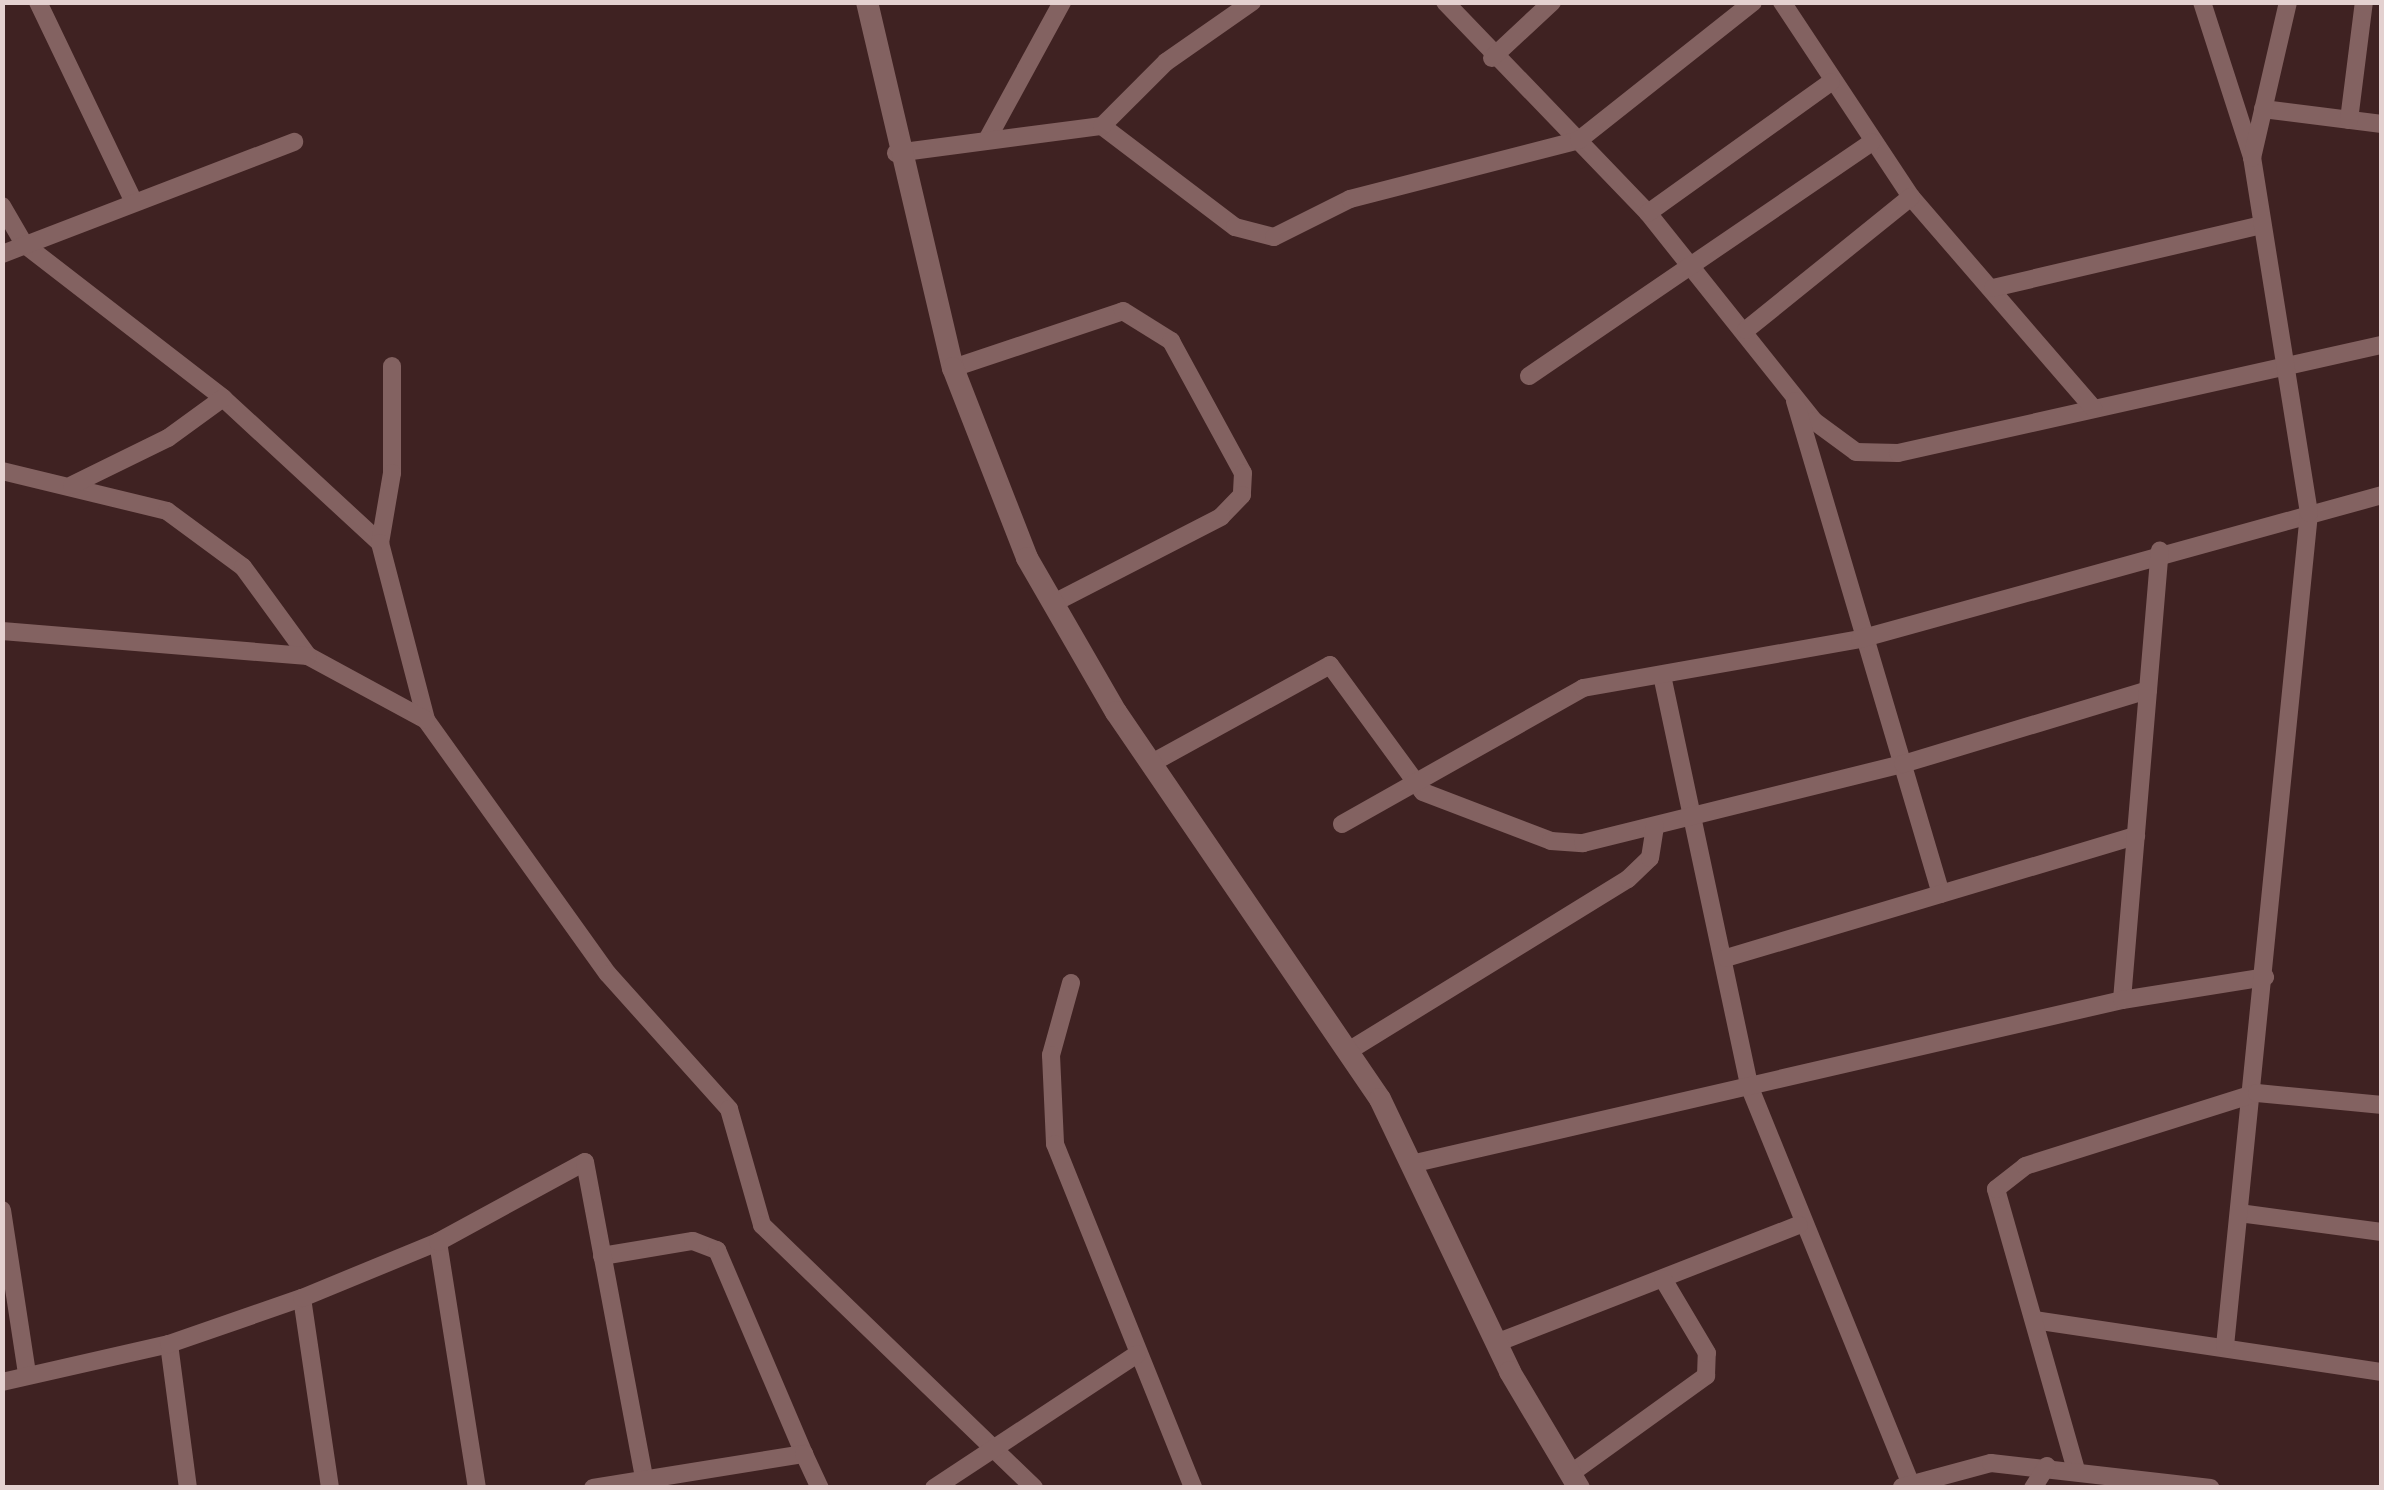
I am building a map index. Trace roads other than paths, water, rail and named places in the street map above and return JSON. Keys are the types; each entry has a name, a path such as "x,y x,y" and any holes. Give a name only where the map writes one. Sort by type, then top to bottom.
{"street":[{"path":"38,2 134,202"},
{"path":"867,2 896,153 953,368 1003,506 1054,603 1152,764 1350,1050 1496,1342 1574,1481 1706,1376 1707,1353 1663,1279"},
{"path":"988,138 1062,2"},
{"path":"896,153 1102,126 1166,62 1252,2"},
{"path":"1445,2 1492,58 1579,140 1648,213 1838,443 1876,456 2283,364 2382,346"},
{"path":"1492,58 1552,2"},
{"path":"1102,126 1256,237 1350,199 1579,140 1752,2"},
{"path":"1782,2 1910,197 1993,288 2092,408"},
{"path":"2202,2 2252,158 2309,512 2257,1093 2225,1346"},
{"path":"2252,158 2288,2"},
{"path":"2349,120 2364,2"},
{"path":"1648,213 1831,82"},
{"path":"2263,109 2382,124"},
{"path":"2,254 294,142"},
{"path":"1529,376 1872,142"},
{"path":"1746,330 1910,197"},
{"path":"2,206 24,244 223,398 380,544"},
{"path":"1993,288 2262,225"},
{"path":"953,368 1123,311 1171,341 1242,473 1242,494 1221,517 1054,603"},
{"path":"392,366 392,473 380,544 426,720 608,974 729,1109 762,1225 992,1442 1034,1488"},
{"path":"1792,388 1860,638 1904,764 1942,894"},
{"path":"72,485 168,438 223,398"},
{"path":"2,472 139,500 221,546 308,656 426,720"},
{"path":"1342,824 1410,782 1583,688 1663,680 1860,638 2160,551 2382,495"},
{"path":"2122,1000 2160,551"},
{"path":"2,631 308,656"},
{"path":"1152,764 1330,665 1410,782 1567,844 1694,817 1904,764 2148,690"},
{"path":"1663,680 1726,958 1750,1088 1800,1226 1906,1485 1991,1463 2048,1466 2211,1488"},
{"path":"1350,1050 1628,879 1650,858 1654,826"},
{"path":"1726,958 2136,836"},
{"path":"1410,1164 2122,1000 2265,978"},
{"path":"1071,983 1052,1055 1055,1144 1193,1488"},
{"path":"2076,1470 2034,1320 1994,1203 2008,1176 2127,1129 2257,1093 2382,1104"},
{"path":"2,1382 169,1344 302,1298 438,1242 585,1162 644,1478"},
{"path":"2,1210 27,1374"},
{"path":"2239,1213 2382,1232"},
{"path":"1496,1342 1800,1226"},
{"path":"602,1256 693,1240 716,1250 820,1488"},
{"path":"438,1242 477,1488"},
{"path":"302,1298 330,1488"},
{"path":"2034,1320 2382,1372"},
{"path":"169,1344 188,1488"},
{"path":"934,1488 992,1442 1137,1354"},
{"path":"593,1488 804,1454"},
{"path":"2033,1488 2048,1466"}]}
